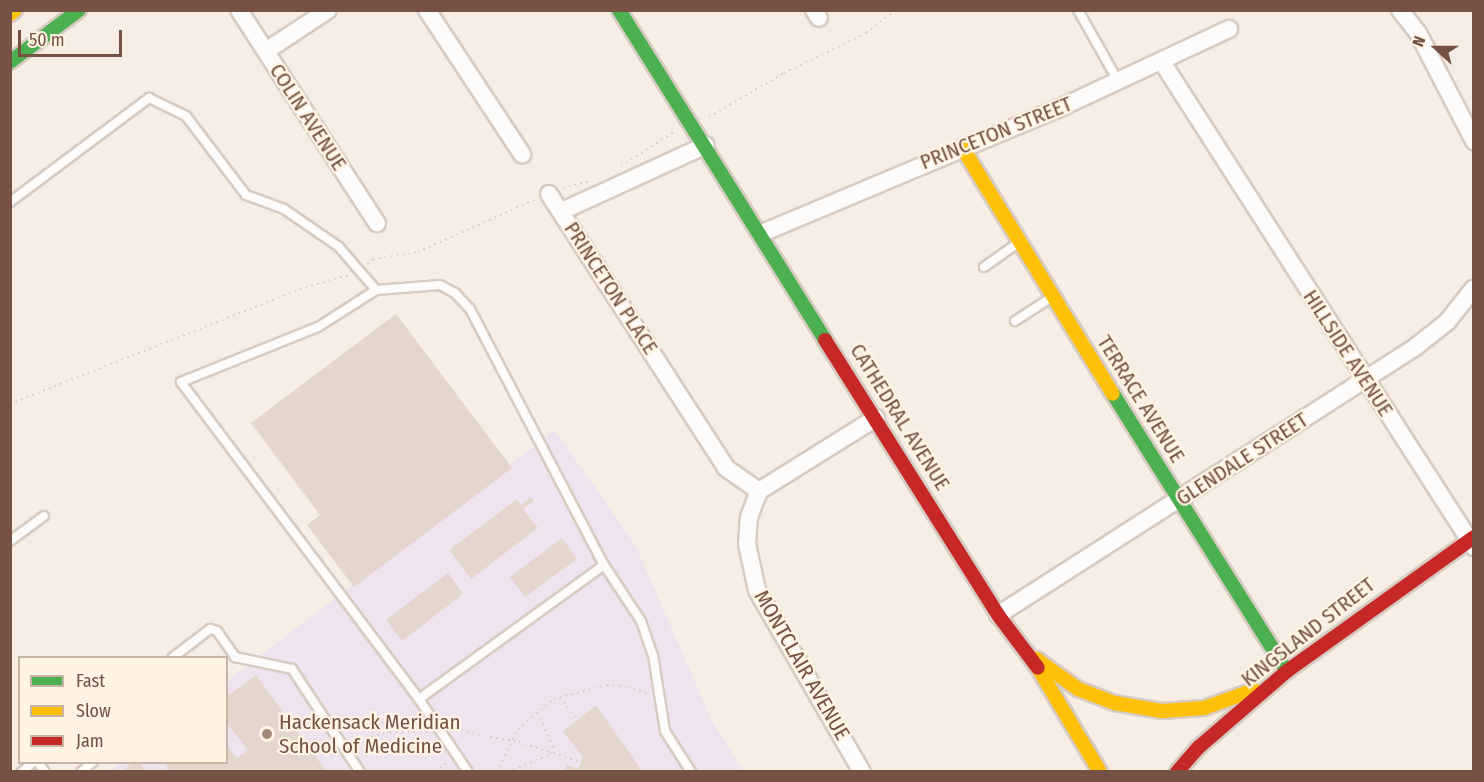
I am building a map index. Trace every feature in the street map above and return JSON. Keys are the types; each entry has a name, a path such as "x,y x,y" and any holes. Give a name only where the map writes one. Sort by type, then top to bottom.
{"main road":[{"path":"10,14 15,10"},
{"path":"10,62 80,10"},
{"name":"CATHEDRAL AVENUE","path":"619,10 762,233 998,615 1028,651 1100,771"},
{"name":"TERRACE AVENUE","path":"962,147 1052,297 1287,672"},
{"name":"KINGSLAND STREET","path":"1177,771 1200,747 1287,672 1472,542"},
{"path":"1028,651 1078,689 1115,703 1162,711 1204,708 1240,698 1287,672"}],"street":[{"name":"COLIN AVENUE","path":"239,10 377,223"},
{"path":"266,51 328,10"},
{"path":"427,10 522,154"},
{"path":"1400,10 1418,33 1473,141"},
{"name":"PRINCETON STREET","path":"762,233 1162,62 1228,28"},
{"name":"HILLSIDE AVENUE","path":"1162,62 1472,542"},
{"name":"PRINCETON PLACE","path":"706,145 562,211 726,468 759,490"},
{"path":"549,194 562,211"},
{"name":"GLENDALE STREET","path":"998,615 1365,379 1447,322 1473,288"},
{"path":"759,490 876,418"},
{"name":"MONTCLAIR AVENUE","path":"759,490 749,517 747,544 757,590 862,771"}],"lane":[{"path":"1078,10 1118,81"},
{"path":"10,202 148,98 186,116 246,195 284,209 339,247 376,290"},
{"path":"984,267 1018,242"},
{"path":"468,771 419,699 182,382 318,327 376,290 440,285 455,293 470,309 604,566 641,621 653,655 665,731 691,771"},
{"path":"1015,321 1052,297"},
{"path":"10,541 44,516"},
{"path":"419,699 604,566"},
{"path":"173,656 210,629 217,631 235,657 292,669 360,771"},
{"path":"228,662 235,657"}],"path":[{"path":"706,118 784,73 866,33 895,10"},
{"path":"497,771 518,729 537,711 560,697 607,685 628,687 658,698"},
{"path":"560,697 575,717"},
{"path":"508,771 551,754 554,747 537,711"},
{"path":"313,752 390,732 461,731 519,742 581,762"},
{"path":"436,771 457,756"}],"shaded area":[{"path":"555,430 636,546 711,719 743,771 108,772 119,764 228,764 228,680"}],"building":[{"path":"396,314 512,468 354,587 307,525 320,515 251,423"},
{"path":"531,497 534,501 523,509 538,528 471,579 449,550 517,499 521,505"},
{"path":"562,538 577,559 525,597 510,577"},
{"path":"448,573 463,594 402,641 386,620"},
{"name":"Hackensack Meridian School of Medicine","path":"256,675 327,772 171,772 165,764 228,764 228,747 237,758 248,750 228,725 228,696"},
{"path":"596,705 643,772 564,772 567,765 578,769 583,757 563,731"},
{"path":"131,764 140,764 146,772 121,772"}],"traffic: fast":[{"path":"10,62 79,10"},
{"path":"619,10 825,340"},
{"path":"1113,394 1287,671"}],"traffic: slow":[{"path":"10,14 15,10"},
{"path":"962,147 1113,394"},
{"path":"1036,659 1078,689 1115,703 1162,711 1204,708 1254,690"},
{"path":"1038,668 1100,772"}],"traffic: jam":[{"path":"825,340 998,615 1038,668"},
{"path":"1177,772 1199,747 1287,671 1474,537"}],"place":[{"name":"Hackensack Meridian School of Medicine","path":"267,734"}]}
